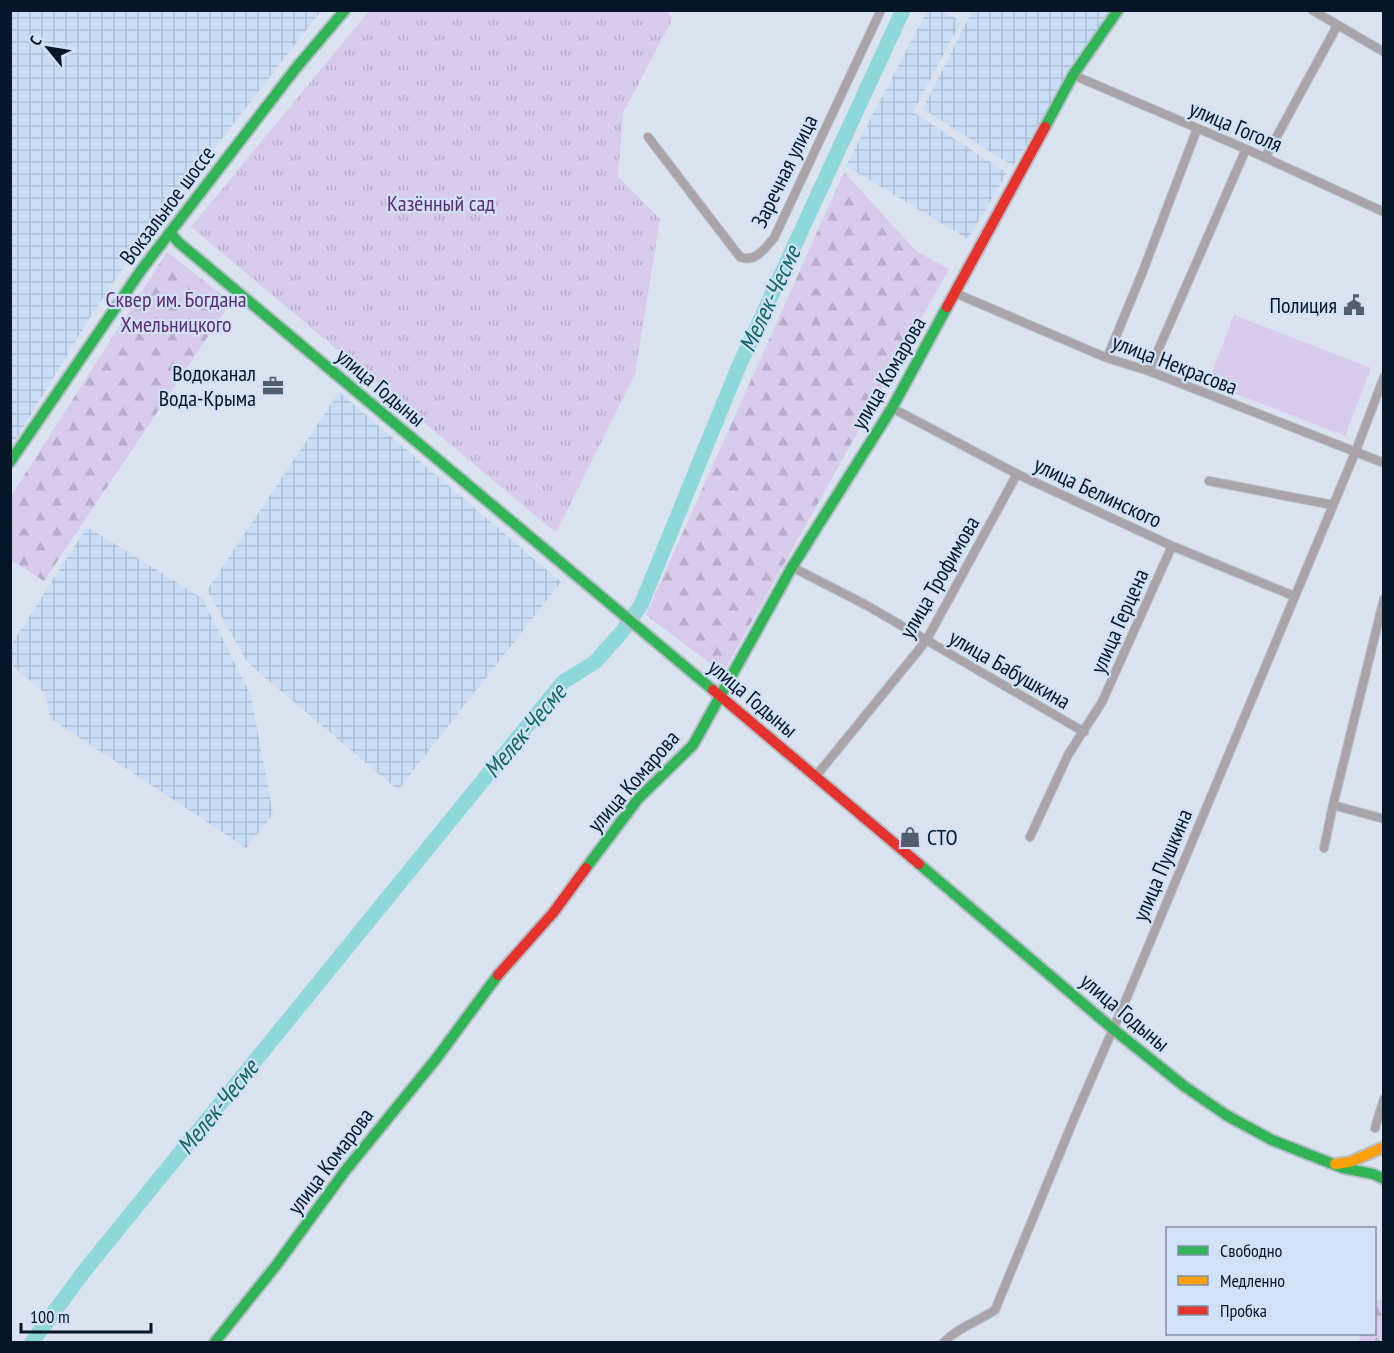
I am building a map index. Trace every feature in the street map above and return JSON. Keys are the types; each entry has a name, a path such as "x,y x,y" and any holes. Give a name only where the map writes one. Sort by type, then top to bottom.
{"main road":[{"name":"Вокзальное шоссе","path":"10,462 170,232 296,68 345,10"},
{"name":"улица Комарова","path":"215,1342 278,1263 351,1163 436,1059 489,986 553,913 638,799 693,745 792,567 892,408 1073,75 1118,10"},
{"name":"улица Годыны","path":"170,232 178,242 370,404 816,776 1113,1029 1184,1086 1226,1116 1282,1145 1332,1164 1383,1179"},
{"path":"1332,1164 1357,1160 1383,1147"}],"street":[{"name":"Заречная улица","path":"648,137 740,257 755,258 774,238 881,10"},
{"path":"1312,10 1383,51"},
{"path":"1265,158 1337,26"},
{"name":"улица Гоголя","path":"1073,75 1246,149 1383,212"},
{"path":"1107,358 1197,129"},
{"path":"1149,371 1246,149"},
{"name":"улица Некрасова","path":"955,293 1107,358 1149,371 1383,462"},
{"name":"улица Пушкина","path":"944,1342 965,1325 979,1321 995,1310 1355,453 1383,377"},
{"name":"улица Белинского","path":"892,408 1017,474 1172,546 1294,596"},
{"name":"улица Трофимова","path":"816,776 926,641 1017,474"},
{"path":"1209,481 1333,505"},
{"name":"улица Герцена","path":"1030,837 1068,755 1102,702 1172,546"},
{"name":"улица Бабушкина","path":"792,567 866,605 1084,732"},
{"path":"1324,848 1383,599"},
{"path":"1333,805 1383,819"},
{"path":"1375,1128 1383,1099"}],"shaded area":[{"path":"11,10 321,11 133,253 92,314 11,447"},
{"path":"927,11 943,11 961,21 913,112 1007,173 968,239 846,166"},
{"path":"972,11 1110,11 1013,166 923,109"},
{"path":"339,392 561,582 398,790 247,662 207,590"},
{"path":"87,527 202,598 251,696 273,814 246,848 50,718 46,694 11,664 11,645"}],"green space":[{"name":"Казённый сад","path":"665,10 673,18 623,113 618,177 660,219 635,374 556,533 191,227 369,11"},
{"path":"844,172 916,251 949,269 723,673 646,615"},
{"name":"Сквер им. Богдана Хмельницкого","path":"167,252 231,302 44,581 11,560 11,496"},
{"path":"1234,315 1371,368 1345,436 1208,383"},
{"path":"1383,1299 1383,1342 1359,1342 1360,1335 1376,1335 1376,1301"}],"waterway":[{"name":"Мелек-Чесме","path":"32,1342 85,1270 563,682 595,662 621,633 641,605 738,368 903,10"}],"traffic: fast":[{"path":"10,462 142,269 296,68 345,10"},
{"path":"1045,127 1073,75 1118,10"},
{"path":"170,232 178,242 713,690"},
{"path":"586,868 638,799 693,745 792,567 892,408 947,307"},
{"path":"919,864 1113,1029 1184,1086 1226,1115 1272,1140 1343,1168 1373,1174 1384,1179"},
{"path":"215,1342 278,1263 345,1171 436,1059 498,975"}],"traffic: slow":[{"path":"1335,1164 1350,1162 1384,1147"}],"traffic: jam":[{"path":"947,307 1045,127"},
{"path":"713,690 919,864"},
{"path":"498,975 553,913 586,868"}],"place":[{"name":"Полиция","path":"1354,305"},
{"name":"Водоканал Вода-Крыма","path":"273,386"},
{"name":"СТО","path":"910,837"}]}
